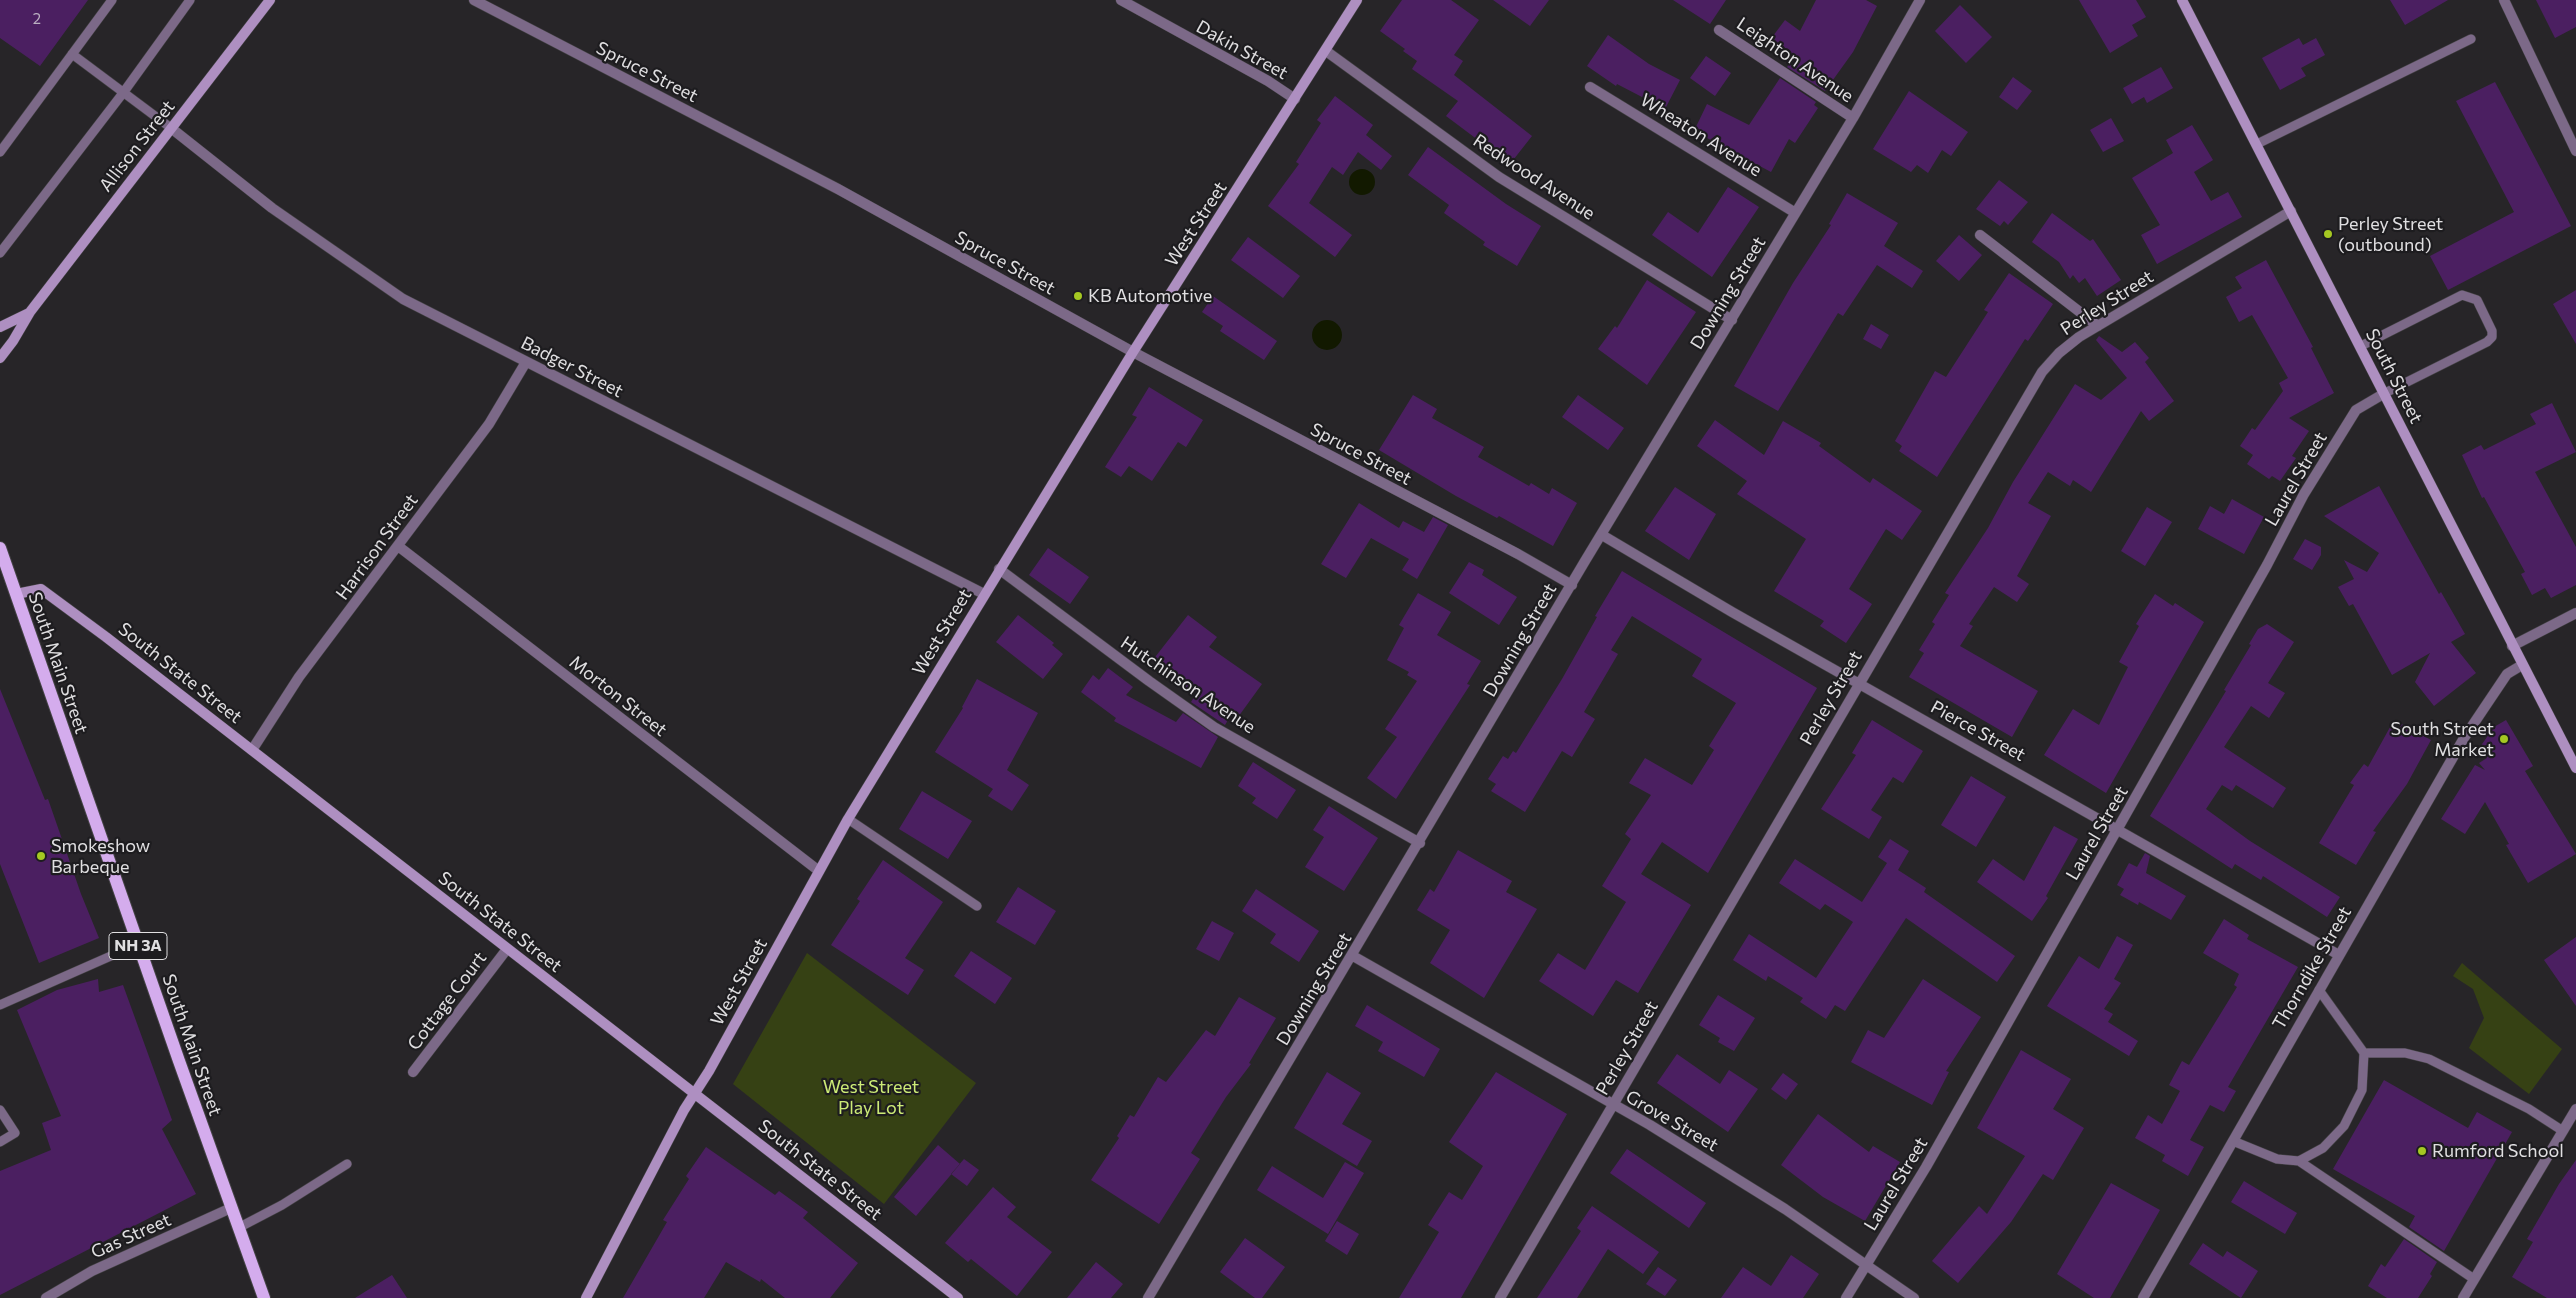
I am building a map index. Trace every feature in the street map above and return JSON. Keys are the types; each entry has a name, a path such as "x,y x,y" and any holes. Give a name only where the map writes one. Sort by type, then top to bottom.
{"main road":[{"name":"South Main Street","path":"0,548 264,1298"}],"street":[{"name":"Allison Street","path":"0,358 13,341 30,312 270,0"},
{"name":"Spruce Street","path":"474,0 838,189 1133,352 1518,554 1572,585"},
{"name":"Dakin Street","path":"1121,0 1268,81 1295,99"},
{"name":"West Street","path":"586,1298 632,1207 848,819 1133,352 1358,0"},
{"name":"Downing Street","path":"1148,1298 1572,585 1732,320 1794,212 1853,118 1920,0"},
{"name":"South Street","path":"2182,0 2576,768"},
{"path":"2504,0 2576,151"},
{"name":"Leighton Avenue","path":"1719,30 1853,118"},
{"name":"Redwood Avenue","path":"1326,51 1499,177 1732,320"},
{"name":"Wheaton Avenue","path":"1590,87 1794,212"},
{"name":"Badger Street","path":"171,128 272,208 403,299 984,594"},
{"name":"Perley Street","path":"1500,1298 2042,372 2058,353 2098,326 2291,211"},
{"path":"1980,235 2098,326"},
{"name":"Allison Street","path":"0,327 30,312"},
{"name":"Harrison Street","path":"252,750 299,677 489,424 526,362"},
{"name":"Laurel Street","path":"1846,1298 1926,1167 2118,829 2304,494 2356,410 2385,393"},
{"name":"Pierce Street","path":"1602,535 1732,612 1859,682 2339,955"},
{"name":"Morton Street","path":"398,546 819,871"},
{"name":"Hutchinson Avenue","path":"999,569 1214,727 1420,843"},
{"name":"South State Street","path":"16,594 41,589 695,1092 958,1298"},
{"path":"2512,646 2576,613"},
{"name":"Thorndike Street","path":"2143,1298 2464,738 2506,674 2522,665"},
{"name":"Cottage Court","path":"413,1072 507,949"},
{"name":"Grove Street","path":"1353,956 1612,1106 1650,1125 1785,1209 1914,1298"},
{"path":"2463,1298 2576,1109"},
{"name":"Gas Street","path":"46,1298 92,1271 231,1208"}],"lane":[{"path":"0,152 112,0"},
{"path":"0,253 190,0"},
{"path":"2256,144 2471,39"},
{"path":"72,54 171,128"},
{"path":"2361,346 2462,295 2477,300 2492,331 2492,337 2487,342 2385,393"},
{"path":"848,819 977,906"},
{"path":"0,1006 138,944"},
{"path":"2299,1161 2323,1148 2344,1126 2362,1090 2364,1053 2347,1026 2319,990"},
{"path":"2364,1053 2405,1053 2429,1059 2529,1110 2563,1131"},
{"path":"0,1110 15,1133 0,1142"},
{"path":"2233,1141 2277,1159 2299,1161 2474,1279"},
{"path":"238,1228 290,1201 347,1164"}],"green space":[{"name":"West Street Play Lot","path":"807,953 976,1083 884,1204 733,1084"},
{"path":"2462,963 2562,1049 2529,1094 2469,1048 2484,1018 2473,989 2453,976"}],"shaded area":[{"path":"1362,169 1371,173 1375,182 1371,191 1362,195 1353,191 1349,182 1353,173"},
{"path":"1327,320 1333,321 1341,329 1341,341 1333,349 1327,350 1321,349 1313,341 1312,335 1313,329 1321,321"}],"building":[{"path":"0,0 88,0 40,66 0,38"},
{"path":"1402,0 1451,0 1479,20 1454,55 1463,61 1454,75 1532,136 1510,164 1446,116 1458,101 1412,69 1417,61 1403,51 1405,49 1380,31"},
{"path":"1493,0 1549,0 1530,26"},
{"path":"1673,0 1726,0 1710,24"},
{"path":"1816,0 1866,0 1877,6 1853,52 1825,91 1787,67 1794,58 1770,40 1785,20 1800,31"},
{"path":"2079,0 2136,0 2146,17 2132,25 2138,36 2110,53"},
{"path":"2390,0 2448,0 2405,25"},
{"path":"2536,0 2576,0 2576,27 2555,38"},
{"path":"1960,5 1992,37 1966,63 1935,31"},
{"path":"1608,35 1649,64 1680,80 1665,109 1617,84 1616,86 1587,66"},
{"path":"2299,38 2303,45 2316,38 2325,55 2301,68 2306,76 2280,90 2262,58"},
{"path":"1706,56 1731,73 1715,96 1690,78"},
{"path":"2161,67 2173,88 2147,103 2144,97 2132,104 2123,88"},
{"path":"2013,77 2032,91 2017,110 1999,97"},
{"path":"1780,78 1816,102 1814,105 1818,108 1795,143 1789,139 1771,172 1694,131 1707,104 1749,125"},
{"path":"2495,82 2571,226 2448,290 2430,256 2514,212 2456,101"},
{"path":"1909,91 1968,132 1951,156 1942,150 1928,173 1917,165 1911,172 1873,149"},
{"path":"1335,96 1373,125 1366,135 1392,156 1381,170 1358,152 1343,175 1332,167 1309,203 1352,235 1335,257 1268,206 1299,164 1296,162 1321,123 1317,120"},
{"path":"2111,118 2124,141 2103,152 2090,130"},
{"path":"2192,125 2213,160 2194,172 2211,201 2228,192 2242,217 2157,264 2141,235 2160,225 2132,178 2173,153 2166,140"},
{"path":"1428,147 1506,204 1541,226 1517,266 1483,245 1485,242 1444,213 1449,205 1408,175"},
{"path":"1999,180 2028,202 2008,225 2004,221 2000,226 1976,209"},
{"path":"1728,187 1759,207 1712,277 1652,235 1668,212 1698,233"},
{"path":"1847,193 1898,223 1884,246 1923,271 1912,288 1877,265 1843,316 1838,313 1778,411 1734,386 1793,283 1831,225 1829,224"},
{"path":"2052,213 2090,241 2093,239 2121,280 2097,296 2085,278 2079,283 2073,275 2070,279 2059,262 2032,242"},
{"path":"1959,235 1982,255 1959,281 1936,261"},
{"path":"1248,237 1300,276 1283,298 1231,260"},
{"path":"2266,260 2313,347 2311,348 2334,393 2289,418 2309,431 2292,456 2296,458 2280,481 2272,476 2269,479 2247,464 2253,455 2240,446 2252,428 2255,430 2283,391 2279,383 2288,378 2252,315 2239,322 2226,297 2242,288 2235,277"},
{"path":"2009,273 2053,304 2028,341 2025,339 1937,477 1899,451 1902,446 1895,441 1935,371 1946,377 1988,312 1984,310"},
{"path":"1647,280 1696,312 1647,385 1598,349 1615,326 1617,328"},
{"path":"2576,290 2576,344 2553,304"},
{"path":"1213,296 1277,341 1264,360 1220,331 1223,326 1202,312"},
{"path":"1871,324 1889,335 1881,349 1863,339"},
{"path":"2099,336 2122,352 2135,342 2149,358 2145,362 2174,401 2149,421 2141,411 2091,492 2073,480 2070,486 2048,472 2028,503 2051,516 2017,576 2029,584 2017,602 1994,587 1969,624 1973,626 1960,646 2038,691 2012,737 1909,677 1924,653 1919,650 1935,624 1932,622 1949,595 1945,593 1988,528 2013,482 2075,384 2101,400 2127,378 2096,340"},
{"path":"1149,387 1203,420 1186,447 1178,442 1152,481 1129,466 1121,477 1105,467 1137,417 1132,415"},
{"path":"1413,395 1437,409 1432,418 1484,447 1478,457 1529,486 1531,483 1549,494 1552,488 1577,503 1553,546 1499,516 1497,518 1456,496 1379,450"},
{"path":"1578,395 1624,428 1608,450 1562,417"},
{"path":"2552,403 2576,452 2535,472 2576,547 2576,585 2551,598 2545,588 2532,595 2521,574 2525,572 2484,497 2482,498 2462,455 2481,445 2484,450 2536,424 2530,414"},
{"path":"1715,420 1764,455 1783,421 1821,443 1819,446 1870,483 1873,478 1922,511 1902,540 1886,529 1849,589 1872,604 1846,643 1820,626 1824,621 1774,591 1806,539 1737,494 1747,481 1697,446"},
{"path":"2379,486 2439,594 2441,592 2465,634 2451,642 2476,673 2434,706 2415,682 2430,653 2392,675 2353,604 2349,606 2338,587 2354,579 2344,560 2367,572 2379,553 2324,516"},
{"path":"1675,487 1716,514 1689,560 1645,531"},
{"path":"2232,499 2264,517 2244,554 2198,529 2210,506 2224,514"},
{"path":"1359,503 1399,528 1403,521 1424,532 1433,517 1448,525 1417,579 1402,570 1409,559 1371,538 1346,578 1321,564"},
{"path":"2147,507 2172,522 2145,566 2121,551"},
{"path":"2305,539 2321,547 2321,555 2312,570 2293,559"},
{"path":"1048,548 1089,577 1070,604 1029,575"},
{"path":"1469,562 1484,570 1482,575 1517,597 1499,625 1449,593"},
{"path":"1622,571 1817,688 1708,873 1662,842 1641,874 1691,905 1638,993 1616,980 1593,1016 1539,981 1558,953 1585,970 1626,902 1602,886 1631,839 1625,834 1651,795 1629,783 1645,758 1692,785 1714,750 1709,746 1736,703 1692,676 1702,659 1632,616 1611,650 1618,654 1584,712 1595,719 1572,757 1562,751 1525,812 1491,791 1496,784 1488,779 1503,756 1508,759 1513,751 1516,753 1562,679 1597,617 1595,616"},
{"path":"1418,593 1451,612 1437,635 1481,661 1467,684 1470,685 1396,799 1367,778 1397,737 1385,729 1417,681 1407,675 1409,672 1387,660 1404,628 1399,625"},
{"path":"2155,594 2173,606 2175,603 2204,622 2106,793 2044,755 2073,709 2099,725 2128,667 2119,662 2139,626 2136,624"},
{"path":"1018,615 1054,643 1052,645 1063,654 1043,679 996,642"},
{"path":"1188,615 1217,637 1209,647 1262,684 1233,724 1228,720 1225,725 1191,702 1195,696 1152,661"},
{"path":"2267,624 2294,642 2268,683 2285,693 2269,718 2251,706 2224,747 2286,788 2273,808 2236,785 2232,791 2222,785 2206,809 2250,841 2340,897 2327,917 2263,876 2261,880 2235,864 2232,869 2150,816 2226,691 2224,690 2251,645 2249,644 2258,629"},
{"path":"1108,668 1133,687 1126,695 1176,722 1183,713 1218,737 1201,768 1114,721 1116,718 1081,692 1093,675 1099,680"},
{"path":"977,679 1038,713 1007,770 1029,785 1012,811 988,796 993,789 935,752 963,708"},
{"path":"0,689 45,800 48,799 81,894 99,938 39,963 0,864"},
{"path":"1872,720 1923,751 1903,783 1893,777 1871,810 1882,817 1869,839 1821,809 1856,755 1852,753"},
{"path":"2394,720 2431,740 2407,784 2373,831 2376,832 2356,865 2319,843 2354,785 2350,783 2364,764 2368,767"},
{"path":"2506,720 2533,766 2525,771 2576,854 2528,883 2506,845 2509,844 2485,802 2465,834 2441,819 2475,765 2485,770 2479,763 2487,758 2480,747 2494,727"},
{"path":"1253,762 1296,790 1277,819 1252,803 1256,798 1238,786"},
{"path":"1971,776 2006,797 1976,847 1941,825"},
{"path":"922,791 972,821 948,859 899,829"},
{"path":"1329,806 1378,838 1344,891 1305,867 1324,837 1313,830"},
{"path":"2054,826 2078,839 2046,896 2048,898 2032,921 1977,882 1993,859 2024,881"},
{"path":"1890,839 1909,851 1898,870 1926,888 1924,892 2015,956 1997,982 1906,918 1845,1011 1835,1005 1826,1019 1800,1002 1803,998 1768,976 1766,981 1733,960 1749,934 1816,978 1853,922 1825,904 1820,910 1779,883 1795,859 1862,902 1887,863 1878,857"},
{"path":"1458,850 1512,881 1506,892 1537,909 1484,998 1430,963 1450,930 1417,910 1430,889 1434,892"},
{"path":"2145,853 2150,856 2146,873 2186,896 2171,920 2139,902 2138,905 2120,895 2124,889 2117,885 2129,863 2137,867"},
{"path":"883,860 943,902 905,958 924,970 908,995 831,945 860,901 857,899"},
{"path":"1018,887 1056,911 1035,945 996,922"},
{"path":"1256,889 1319,931 1299,962 1270,943 1276,934 1242,911"},
{"path":"2224,919 2249,935 2247,939 2298,967 2228,1087 2236,1091 2224,1112 2210,1105 2190,1140 2204,1147 2188,1176 2162,1161 2165,1155 2135,1138 2148,1115 2162,1124 2180,1091 2169,1085 2182,1061 2189,1065 2237,987 2234,985 2239,974 2203,953"},
{"path":"1212,921 1234,933 1219,961 1196,949"},
{"path":"2117,936 2133,945 2114,979 2121,983 2104,1009 2113,1014 2108,1022 2138,1041 2129,1056 2047,1006 2079,956 2099,969"},
{"path":"2576,937 2576,1006 2544,960"},
{"path":"971,951 1012,978 995,1004 954,976"},
{"path":"98,979 99,992 123,985 172,1120 162,1129 196,1194 0,1295 0,1171 51,1150 42,1123 61,1116 17,1010 57,990"},
{"path":"1923,979 1981,1017 1946,1071 1949,1072 1932,1105 1851,1062 1868,1030 1884,1038"},
{"path":"1718,995 1755,1018 1734,1051 1718,1042 1720,1038 1699,1025"},
{"path":"1239,997 1276,1018 1249,1063 1251,1064 1226,1097 1191,1153 1200,1159 1159,1224 1091,1180 1119,1138 1117,1136 1130,1115 1134,1117 1158,1077 1166,1082 1206,1030 1215,1036"},
{"path":"1367,1005 1440,1049 1424,1077 1378,1051 1383,1042 1355,1026"},
{"path":"2021,1050 2071,1079 2053,1109 2084,1128 2053,1180 2043,1174 2011,1222 1958,1283 1932,1261 1979,1206 1987,1214 2025,1156 1977,1128"},
{"path":"1677,1054 1720,1084 1729,1070 1758,1089 1728,1132 1657,1083"},
{"path":"1327,1072 1361,1093 1342,1124 1372,1141 1357,1166 1294,1128"},
{"path":"1496,1072 1567,1114 1461,1298 1399,1298 1439,1232 1428,1225 1449,1192 1462,1200 1483,1166 1449,1142"},
{"path":"1783,1073 1798,1084 1786,1100 1771,1089"},
{"name":"Rumford School","path":"2384,1080 2468,1128 2477,1112 2512,1132 2444,1251 2409,1227 2415,1216 2333,1169"},
{"path":"1818,1114 1869,1152 1873,1146 1900,1162 1865,1221 1823,1197 1781,1165"},
{"path":"938,1145 960,1164 916,1216 894,1197"},
{"path":"706,1147 775,1195 779,1191 808,1212 803,1218 858,1263 830,1298 785,1298 761,1279 760,1282 726,1262 704,1298 623,1298 667,1222 663,1220 689,1179 686,1176"},
{"path":"1627,1149 1706,1203 1689,1228 1610,1173"},
{"path":"964,1159 979,1170 967,1186 951,1174"},
{"path":"2576,1160 2576,1298 2547,1298 2512,1277 2533,1242 2527,1239 2559,1184"},
{"path":"1345,1162 1364,1173 1328,1234 1257,1190 1272,1166 1323,1198"},
{"path":"2244,1181 2297,1213 2285,1234 2231,1202"},
{"path":"2111,1183 2160,1210 2110,1298 2094,1298 2057,1274"},
{"path":"993,1187 1016,1207 1007,1217 1052,1252 1017,1296 971,1259 968,1262 945,1243"},
{"path":"1592,1206 1659,1252 1643,1274 1608,1249 1577,1298 1537,1298 1581,1231 1577,1228"},
{"path":"1337,1221 1359,1234 1347,1255 1325,1241"},
{"path":"1245,1238 1285,1267 1262,1298 1255,1298 1220,1272"},
{"path":"2404,1239 2437,1262 2430,1274 2432,1276 2418,1298 2387,1298 2368,1286 2381,1264 2385,1267"},
{"path":"2203,1243 2223,1257 2227,1251 2258,1271 2241,1298 2189,1264"},
{"path":"1791,1255 1819,1274 1803,1298 1721,1298 1743,1267 1771,1286"},
{"path":"1096,1262 1123,1284 1111,1298 1067,1298"},
{"path":"1658,1267 1677,1280 1665,1296 1646,1284"},
{"path":"392,1275 407,1298 355,1298"}],"place":[{"name":"Perley Street (outbound)","path":"2328,234"},
{"name":"KB Automotive","path":"1078,296"},
{"name":"South Street Market","path":"2504,739"},
{"name":"Smokeshow Barbeque","path":"41,856"},
{"name":"Rumford School","path":"2422,1151"}]}
